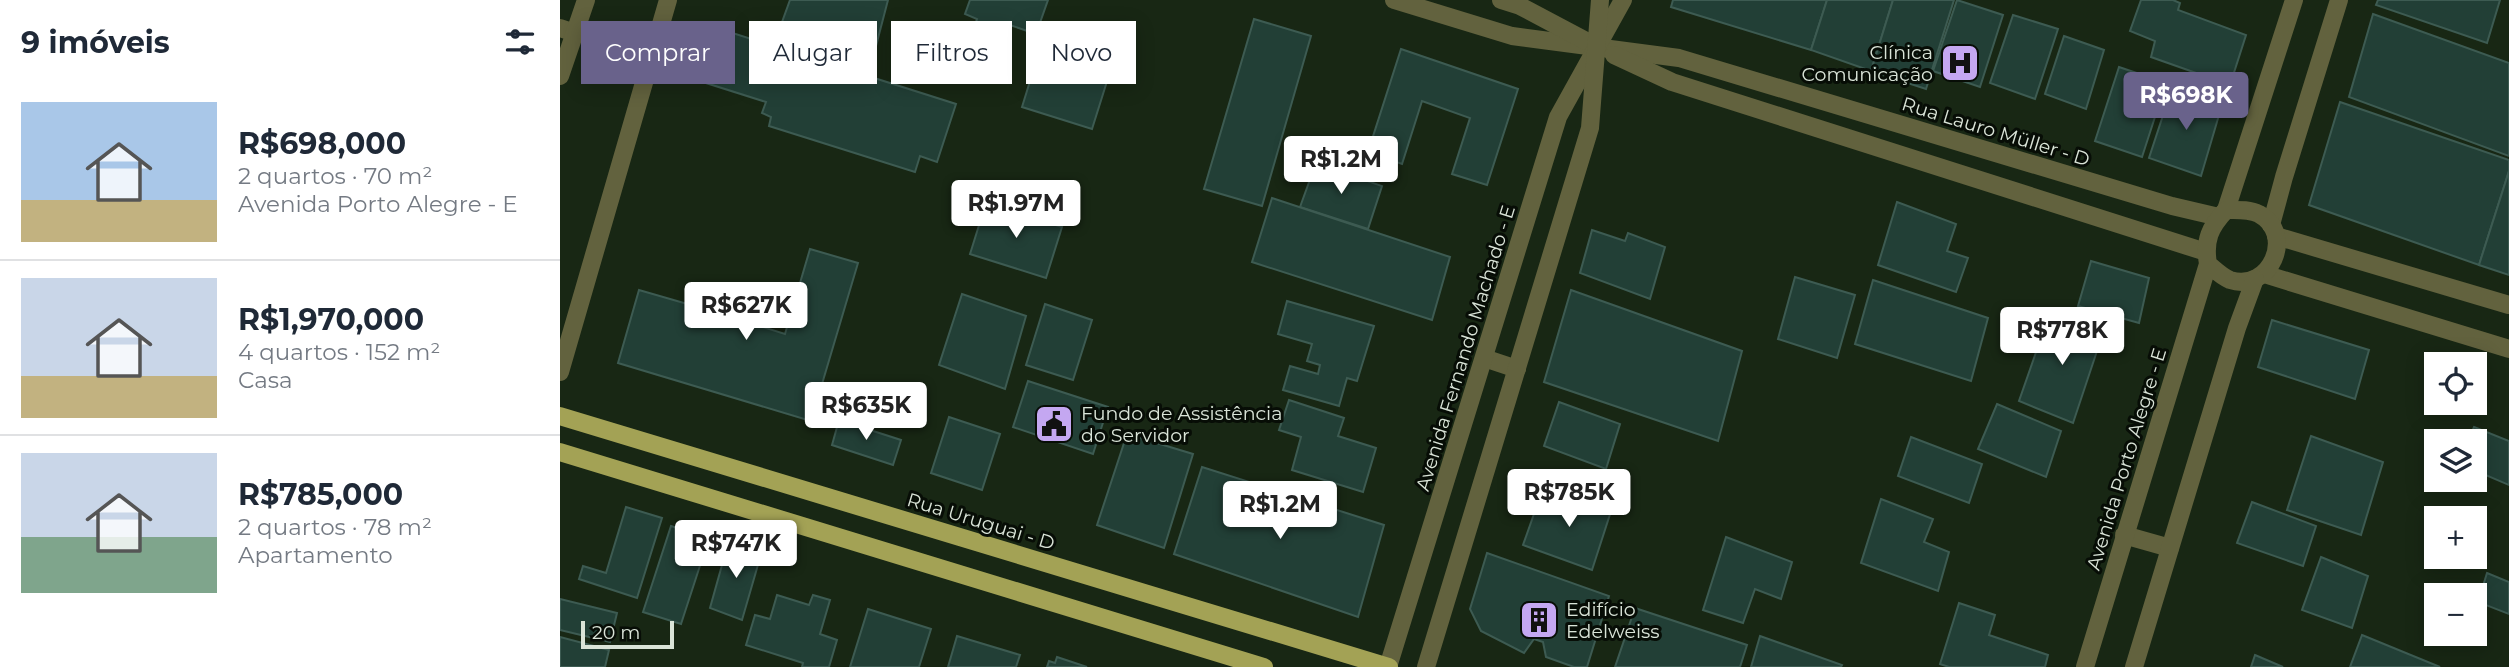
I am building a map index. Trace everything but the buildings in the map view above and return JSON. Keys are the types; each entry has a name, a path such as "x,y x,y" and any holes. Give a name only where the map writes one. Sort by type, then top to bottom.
{"main road":[{"name":"Rua Uruguai - D","path":"560,416 1388,667"},
{"path":"560,452 1264,667"}],"street":[{"path":"560,76 568,31 586,0"},
{"path":"560,372 668,0"},
{"name":"Rua Lauro Müller - D","path":"1394,0 1512,36 1679,58 2172,206 2223,213"},
{"name":"Rua Lauro Müller - D","path":"1501,0 1520,6 1597,47 1672,82 1896,153 2207,258"},
{"name":"Avenida Fernando Machado - E","path":"1426,667 1590,128 1600,0"},
{"name":"Avenida Fernando Machado - E","path":"1388,667 1558,117 1623,0"},
{"path":"2294,0 2223,213 2207,237 2207,258 2230,280 2242,282 2260,276 2509,349"},
{"path":"2134,667 2237,328 2260,276 2276,257 2274,231 2284,177 2339,0"},
{"path":"1896,153 1904,125"},
{"path":"2223,213 2254,212 2261,215 2274,231 2509,305"},
{"name":"Avenida Porto Alegre - E","path":"2085,667 2207,258"},
{"path":"1484,358 1517,369"},
{"path":"2124,535 2170,548"}],"place":[{"name":"Clínica Comunicação","path":"1960,63"},
{"name":"Fundo de Assistência do Servidor","path":"1054,424"},
{"name":"Edifício Edelweiss","path":"1539,620"}]}
